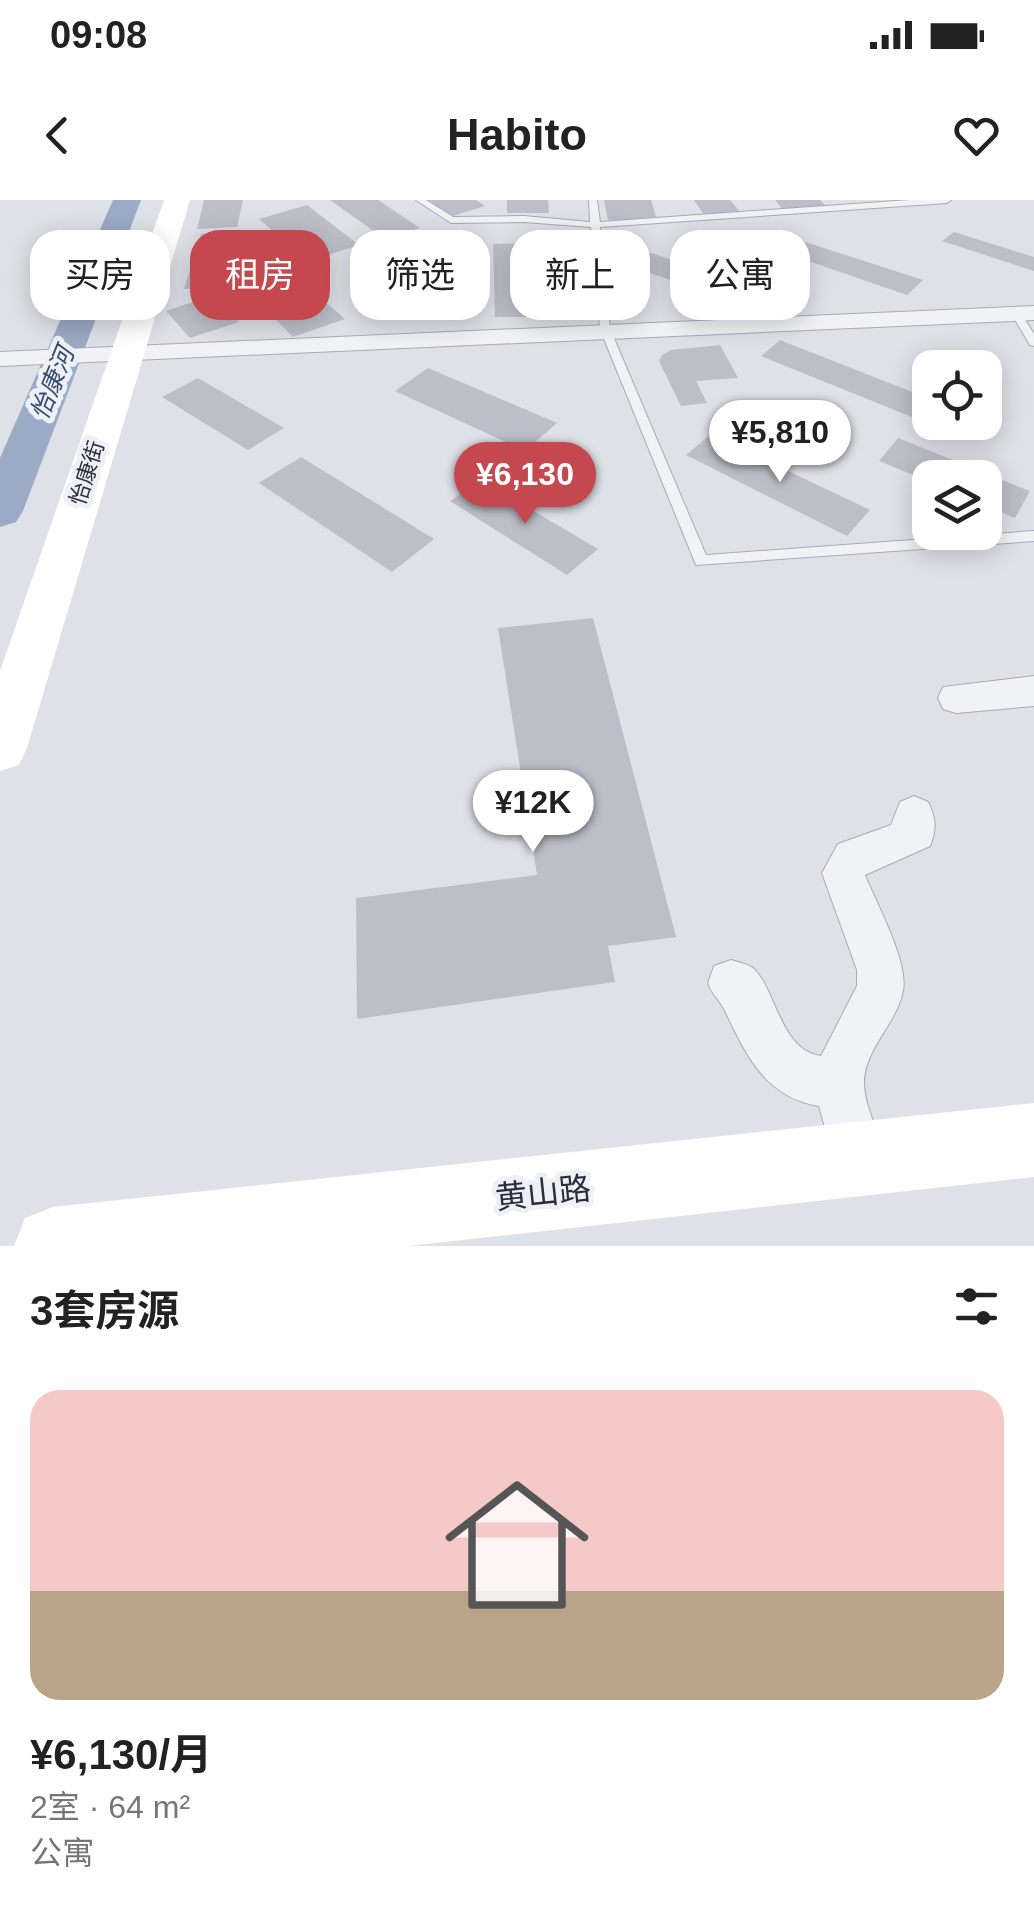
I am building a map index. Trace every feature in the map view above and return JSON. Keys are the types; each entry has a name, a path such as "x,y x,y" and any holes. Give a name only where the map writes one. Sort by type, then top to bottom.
{"street":[{"name":"怡康街","path":"0,748 177,200"},
{"path":"0,359 1025,313"},
{"path":"956,698 1034,691"},
{"path":"858,1159 839,1083 847,1052 880,990 874,951 842,873 845,861 852,855 884,850 908,839 915,832 914,815"},
{"path":"731,983 737,985 760,1028 793,1072 810,1080 839,1083"},
{"name":"黄山路","path":"53,1246 1034,1140"}],"lane":[{"path":"420,200 450,220 524,219 595,225 946,200"},
{"path":"592,200 605,330 701,561 1034,536"},
{"path":"1025,313 1034,344"}],"building":[{"path":"204,200 243,200 237,227 197,229"},
{"path":"330,200 378,200 420,228 372,230"},
{"path":"428,200 476,200 485,206 453,216"},
{"path":"507,200 548,200 549,213 507,213"},
{"path":"604,200 651,200 657,220 608,220"},
{"path":"694,200 730,200 741,213 705,216"},
{"path":"775,200 820,200 831,212 786,214"},
{"path":"307,205 350,238 350,248 330,254 330,230 272,230 259,219"},
{"path":"954,232 1034,257 1034,271 942,241"},
{"path":"493,244 510,244 510,317 495,317"},
{"path":"810,244 923,280 907,295 810,262"},
{"path":"650,253 670,259 670,280 650,273"},
{"path":"190,303 190,320 239,322 190,338 170,316 170,310"},
{"path":"330,306 345,319 293,337 276,320 330,320"},
{"path":"780,340 912,392 912,417 761,356"},
{"path":"720,345 738,378 696,381 707,403 681,406 659,361 662,355 671,350"},
{"path":"428,368 557,423 525,451 395,391"},
{"path":"198,378 284,428 248,450 162,397"},
{"path":"711,434 870,510 847,536 686,455"},
{"path":"898,438 953,460 912,460 912,475 879,461"},
{"path":"301,457 434,539 392,572 259,483"},
{"path":"481,480 598,549 567,575 450,501"},
{"path":"1002,480 1030,491 1015,518 1002,512"},
{"path":"593,618 676,937 608,946 615,982 357,1019 356,898 537,875 498,628"}],"waterway":[{"name":"怡康河","path":"0,511 127,200"}]}
